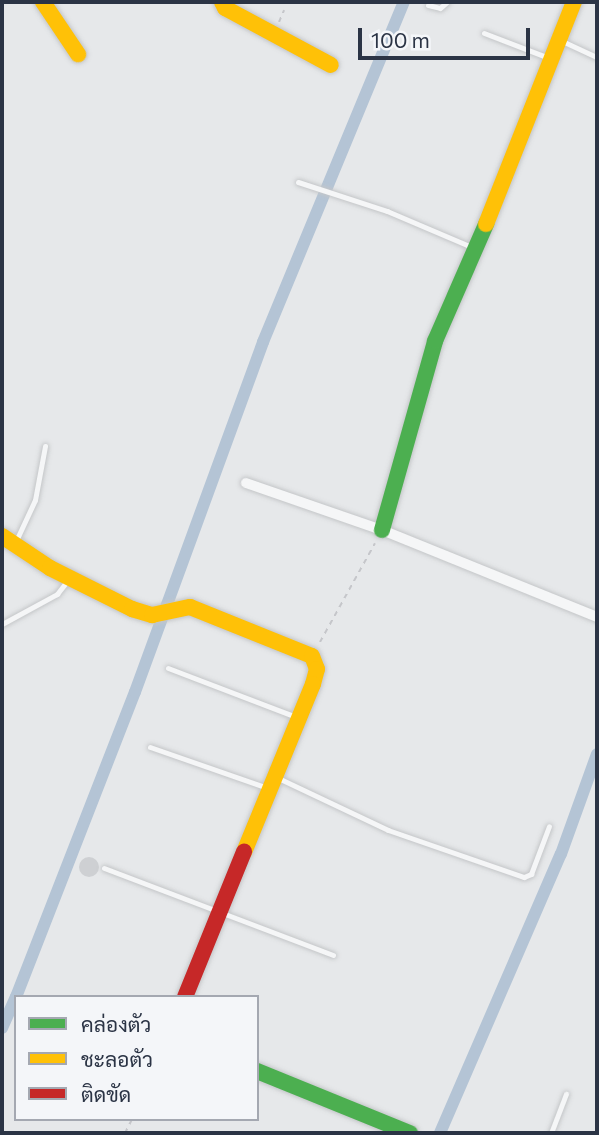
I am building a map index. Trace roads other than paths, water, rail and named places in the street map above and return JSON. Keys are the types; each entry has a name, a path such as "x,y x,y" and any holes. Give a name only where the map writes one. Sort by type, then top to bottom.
{"street":[{"path":"43,2 78,54"},
{"path":"222,2 331,65"},
{"path":"382,530 414,404 435,341 574,2"},
{"path":"246,483 382,530 597,617"},
{"path":"8,541 69,578 152,615 190,607 312,656 317,669 186,995"},
{"path":"259,1072 403,1132"}],"lane":[{"path":"428,5 440,8 447,2"},
{"path":"484,33 552,59"},
{"path":"559,40 597,57"},
{"path":"298,182 387,211 475,248"},
{"path":"8,541 35,500 45,446"},
{"path":"2,624 57,594 69,578"},
{"path":"168,668 298,718"},
{"path":"150,747 270,782 388,830 524,877 531,874 549,826"},
{"path":"104,868 333,955"},
{"path":"551,1133 566,1094"}],"waterway":[{"path":"17,995 135,692 263,342 404,2"},
{"path":"440,1133 561,854 597,754"},
{"path":"2,1028 14,1001"}]}
